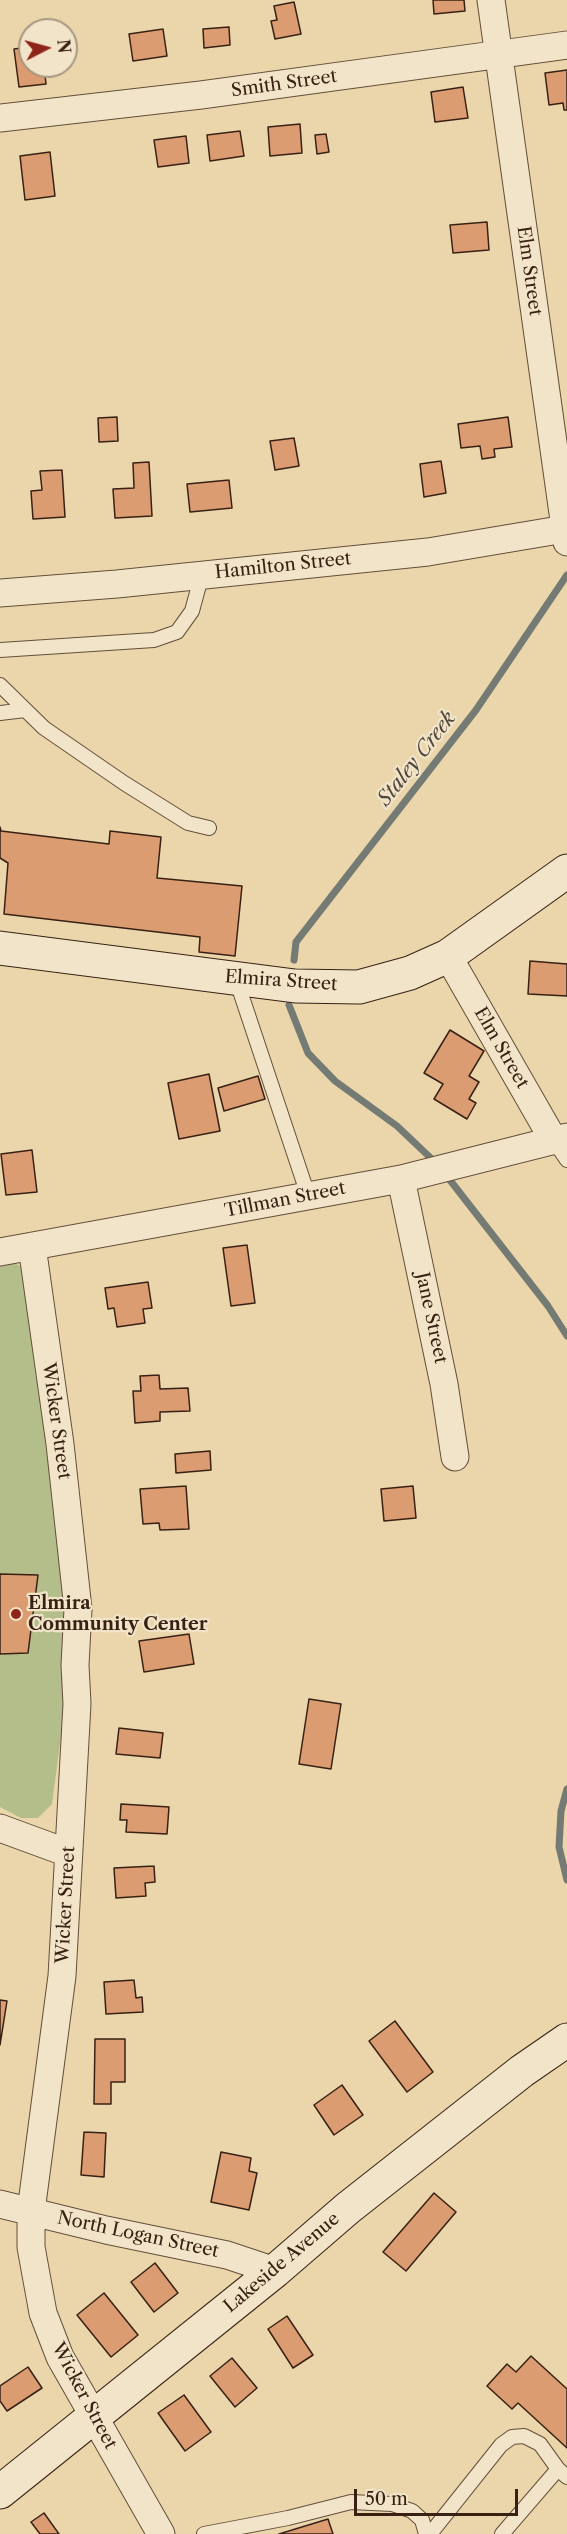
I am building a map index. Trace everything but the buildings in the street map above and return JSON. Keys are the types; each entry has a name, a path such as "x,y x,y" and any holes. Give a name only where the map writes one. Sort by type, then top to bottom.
{"street":[{"name":"Elm Street","path":"491,0 566,535"},
{"name":"Smith Street","path":"0,118 201,95 567,45"},
{"name":"Hamilton Street","path":"0,593 428,552 566,535"},
{"name":"Elmira Street","path":"0,948 295,986 359,987 410,973 448,956 567,871"},
{"name":"Elm Street","path":"448,956 563,1146"},
{"name":"Tillman Street","path":"0,1252 401,1179 563,1146"},
{"name":"Jane Street","path":"401,1179 444,1384 455,1457"},
{"name":"Wicker Street","path":"32,1246 60,1444 78,1609 75,1665 77,1704 62,1976 31,2211 32,2247 43,2313 60,2357 161,2534"},
{"path":"0,1828 68,1853"},
{"name":"Lakeside Avenue","path":"0,2492 274,2271 348,2208 522,2071 567,2040"},
{"name":"North Logan Street","path":"0,2204 106,2230 227,2255 274,2271"}],"lane":[{"path":"0,650 154,640 177,632 192,610 202,574"},
{"path":"0,685 44,728 124,783 188,823 210,828"},
{"path":"0,712 25,710"},
{"path":"236,979 308,1195"},
{"path":"204,2534 288,2518 351,2502 392,2504 412,2511 422,2520 428,2534 501,2445 512,2437 525,2436 540,2444 563,2473 502,2534"}],"green space":[{"path":"7,1259 26,1269 46,1448 63,1556 64,1713 52,1804 38,1818 21,1818 0,1807 0,1260"}],"waterway":[{"name":"Staley Creek","path":"294,960 296,942 476,710 567,575"},
{"name":"Staley Creek","path":"289,1005 308,1053 335,1081 397,1126 437,1164"},
{"name":"Staley Creek","path":"446,1175 548,1306 567,1336"},
{"name":"Staley Creek","path":"567,1789 561,1811 559,1847 567,1880"}],"place":[{"name":"Elmira Community Center","path":"16,1614"}]}
